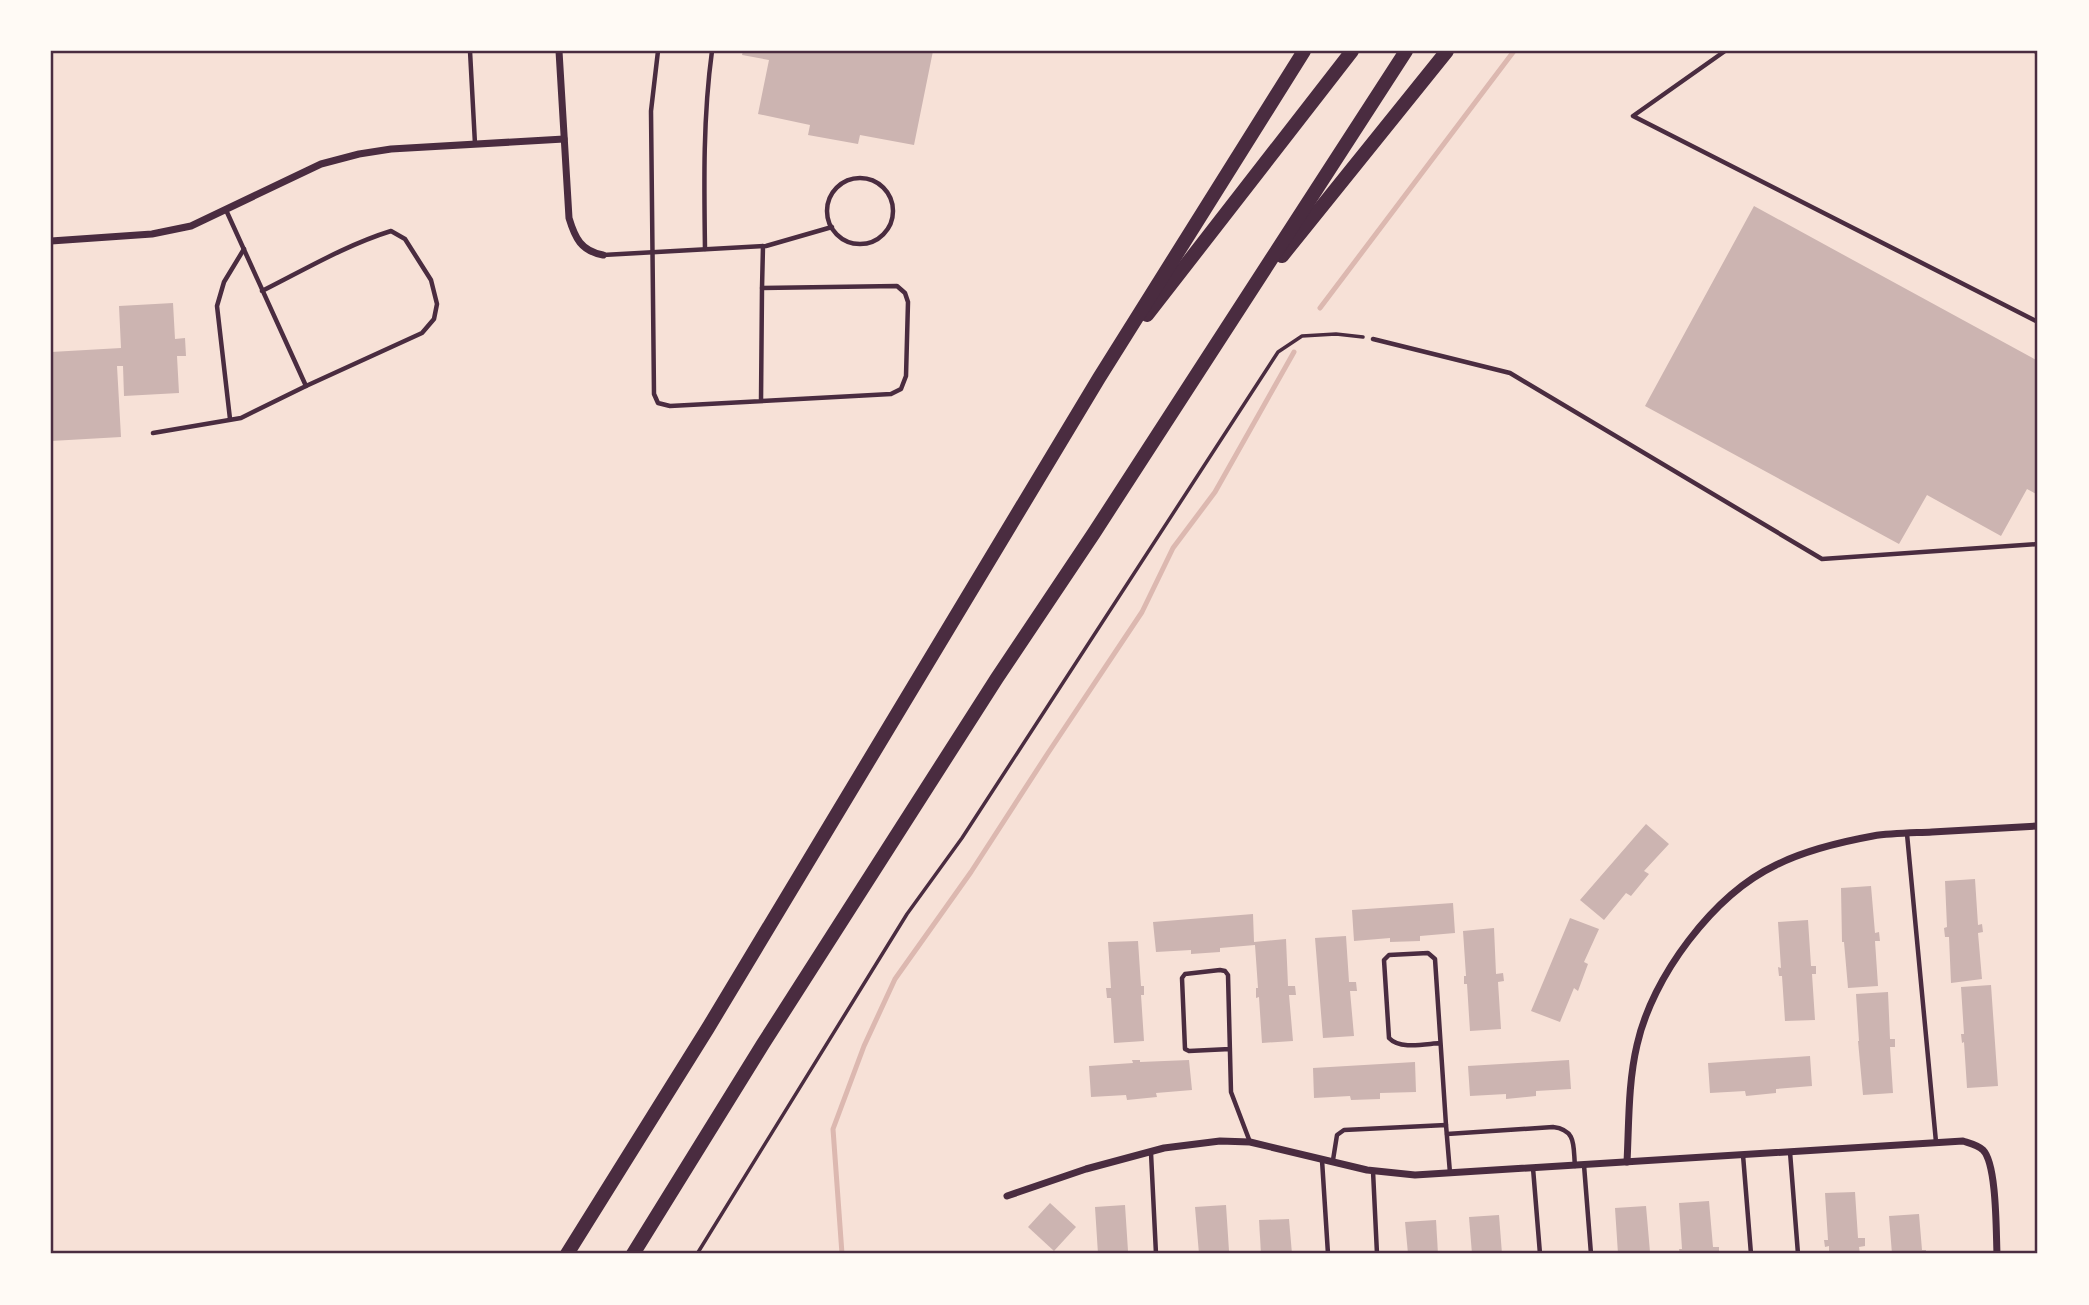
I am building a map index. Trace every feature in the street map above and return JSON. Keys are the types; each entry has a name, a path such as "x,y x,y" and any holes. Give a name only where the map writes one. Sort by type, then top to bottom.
{"highway":[{"path":"567,1254 708,1028 1098,378 1304,51"},
{"path":"1098,378 1352,51"},
{"path":"633,1254 959,737 1406,51"},
{"path":"1233,318 1447,51"}],"street":[{"path":"559,51 569,218 575,239 587,250 603,255"},
{"path":"51,241 152,234 191,226 321,164 359,154 391,149 564,139"},
{"path":"1627,1162 1630,1096 1637,1045 1650,1003 1679,952 1714,911 1753,878 1776,865 1824,847 1875,836 2038,826"},
{"path":"1007,1196 1086,1169 1164,1148 1220,1141 1250,1142 1373,1170 1415,1175 1963,1141 1981,1147 1986,1153 1992,1173 1997,1254"}],"lane":[{"path":"470,51 475,144"},
{"path":"658,51 651,111 654,394 658,403 670,406 891,394 901,389 906,376 908,302 905,293 897,286 762,288"},
{"path":"705,249 703,150 706,91 712,51"},
{"path":"1725,51 1633,116 2038,322"},
{"path":"856,178 869,179 889,194 893,207 892,219 887,231 877,239 852,243 840,237 832,227 828,202 834,191 844,182 856,178"},
{"path":"226,209 306,386"},
{"path":"603,255 763,246 832,227"},
{"path":"153,433 241,418 422,333 433,319 437,304 431,280 405,239 391,231 262,291"},
{"path":"761,401 763,246"},
{"path":"230,419 217,306 224,282 244,249"},
{"path":"1373,339 1510,373 1822,559 2038,544"},
{"path":"1908,834 1936,1142"},
{"path":"1440,1043 1401,1045 1394,1044 1390,1038 1384,960 1388,955 1428,953 1435,959 1450,1173"},
{"path":"1230,1049 1185,1049 1182,978 1185,974 1225,971 1228,975 1230,1049 1231,1092 1250,1142"},
{"path":"1333,1160 1337,1135 1344,1130 1446,1125"},
{"path":"1447,1134 1565,1128 1572,1136 1575,1166"},
{"path":"1151,1152 1156,1254"},
{"path":"1790,1152 1798,1254"},
{"path":"1742,1155 1751,1254"},
{"path":"1322,1159 1328,1254"},
{"path":"1584,1165 1591,1254"},
{"path":"1533,1168 1540,1254"},
{"path":"1373,1170 1377,1254"}],"path":[{"path":"697,1254 907,914 962,838 1278,352 1302,336 1336,334 1373,339"}],"building":[{"path":"743,51 933,51 914,145 860,135 858,144 808,135 810,125 758,114 769,60 742,55"},
{"path":"1754,206 2038,361 2038,495 2027,489 2001,536 1927,495 1899,544 1645,406"},
{"path":"173,303 175,339 185,338 186,356 177,356 179,393 124,396 123,366 117,366 121,437 51,441 51,352 121,348 119,306"},
{"path":"1646,824 1669,844 1644,871 1649,874 1631,896 1626,893 1604,920 1580,900"},
{"path":"1975,879 1978,925 1982,924 1983,932 1978,933 1982,979 1951,983 1949,937 1945,937 1944,928 1947,927 1945,881"},
{"path":"1871,886 1875,933 1879,932 1880,941 1875,941 1878,986 1848,988 1842,942 1841,888"},
{"path":"1453,903 1455,933 1420,936 1420,941 1390,942 1390,938 1354,941 1352,910"},
{"path":"1253,914 1254,942 1286,939 1288,986 1295,986 1296,995 1289,995 1293,1041 1262,1043 1259,997 1256,998 1258,988 1255,945 1220,948 1220,952 1156,952 1153,922"},
{"path":"1570,918 1599,929 1584,962 1588,964 1578,991 1574,988 1560,1022 1531,1011"},
{"path":"1808,920 1811,966 1816,966 1816,974 1812,974 1815,1020 1785,1021 1782,976 1779,976 1778,967 1781,968 1778,922"},
{"path":"1494,928 1496,974 1503,973 1504,981 1498,982 1501,1029 1470,1031 1467,984 1464,984 1466,976 1463,931"},
{"path":"1346,936 1349,982 1356,982 1357,991 1350,991 1354,1036 1323,1038 1315,938"},
{"path":"1138,941 1141,986 1144,986 1144,995 1141,995 1144,1041 1114,1043 1111,998 1107,998 1106,988 1111,988 1108,942"},
{"path":"1991,985 1998,1086 1967,1088 1961,1034 1964,1034 1961,987"},
{"path":"1888,992 1890,1039 1895,1039 1895,1047 1890,1047 1893,1093 1863,1095 1856,994"},
{"path":"1810,1056 1812,1086 1776,1089 1776,1093 1746,1096 1745,1091 1710,1093 1708,1063"},
{"path":"1132,1060 1189,1060 1192,1090 1156,1093 1157,1097 1127,1100 1126,1095 1091,1097 1089,1066 1133,1063"},
{"path":"1569,1060 1571,1089 1536,1091 1536,1096 1506,1099 1506,1094 1470,1096 1468,1066"},
{"path":"1415,1062 1416,1092 1380,1093 1380,1099 1351,1100 1350,1096 1314,1098 1313,1068"},
{"path":"1855,1192 1858,1238 1865,1238 1865,1246 1859,1247 1860,1254 1829,1254 1829,1246 1825,1247 1824,1240 1828,1240 1825,1193"},
{"path":"1709,1201 1713,1247 1719,1247 1719,1254 1680,1254 1679,1203"},
{"path":"1050,1203 1076,1227 1054,1251 1028,1227"},
{"path":"1125,1205 1128,1251 1135,1251 1135,1254 1098,1254 1095,1207"},
{"path":"1226,1205 1229,1251 1236,1251 1236,1254 1199,1254 1195,1207"},
{"path":"1646,1206 1650,1252 1656,1251 1656,1254 1618,1254 1615,1208"},
{"path":"1919,1214 1922,1250 1926,1250 1926,1254 1892,1254 1889,1216"},
{"path":"1499,1215 1502,1254 1472,1254 1469,1217"},
{"path":"1289,1219 1292,1254 1261,1254 1259,1220"},
{"path":"1436,1220 1438,1254 1408,1254 1405,1222"}],"waterway":[{"path":"1320,308 1514,51"},
{"path":"842,1254 833,1129 864,1046 895,979 971,872 1142,612 1173,548 1215,492 1294,352"}]}
